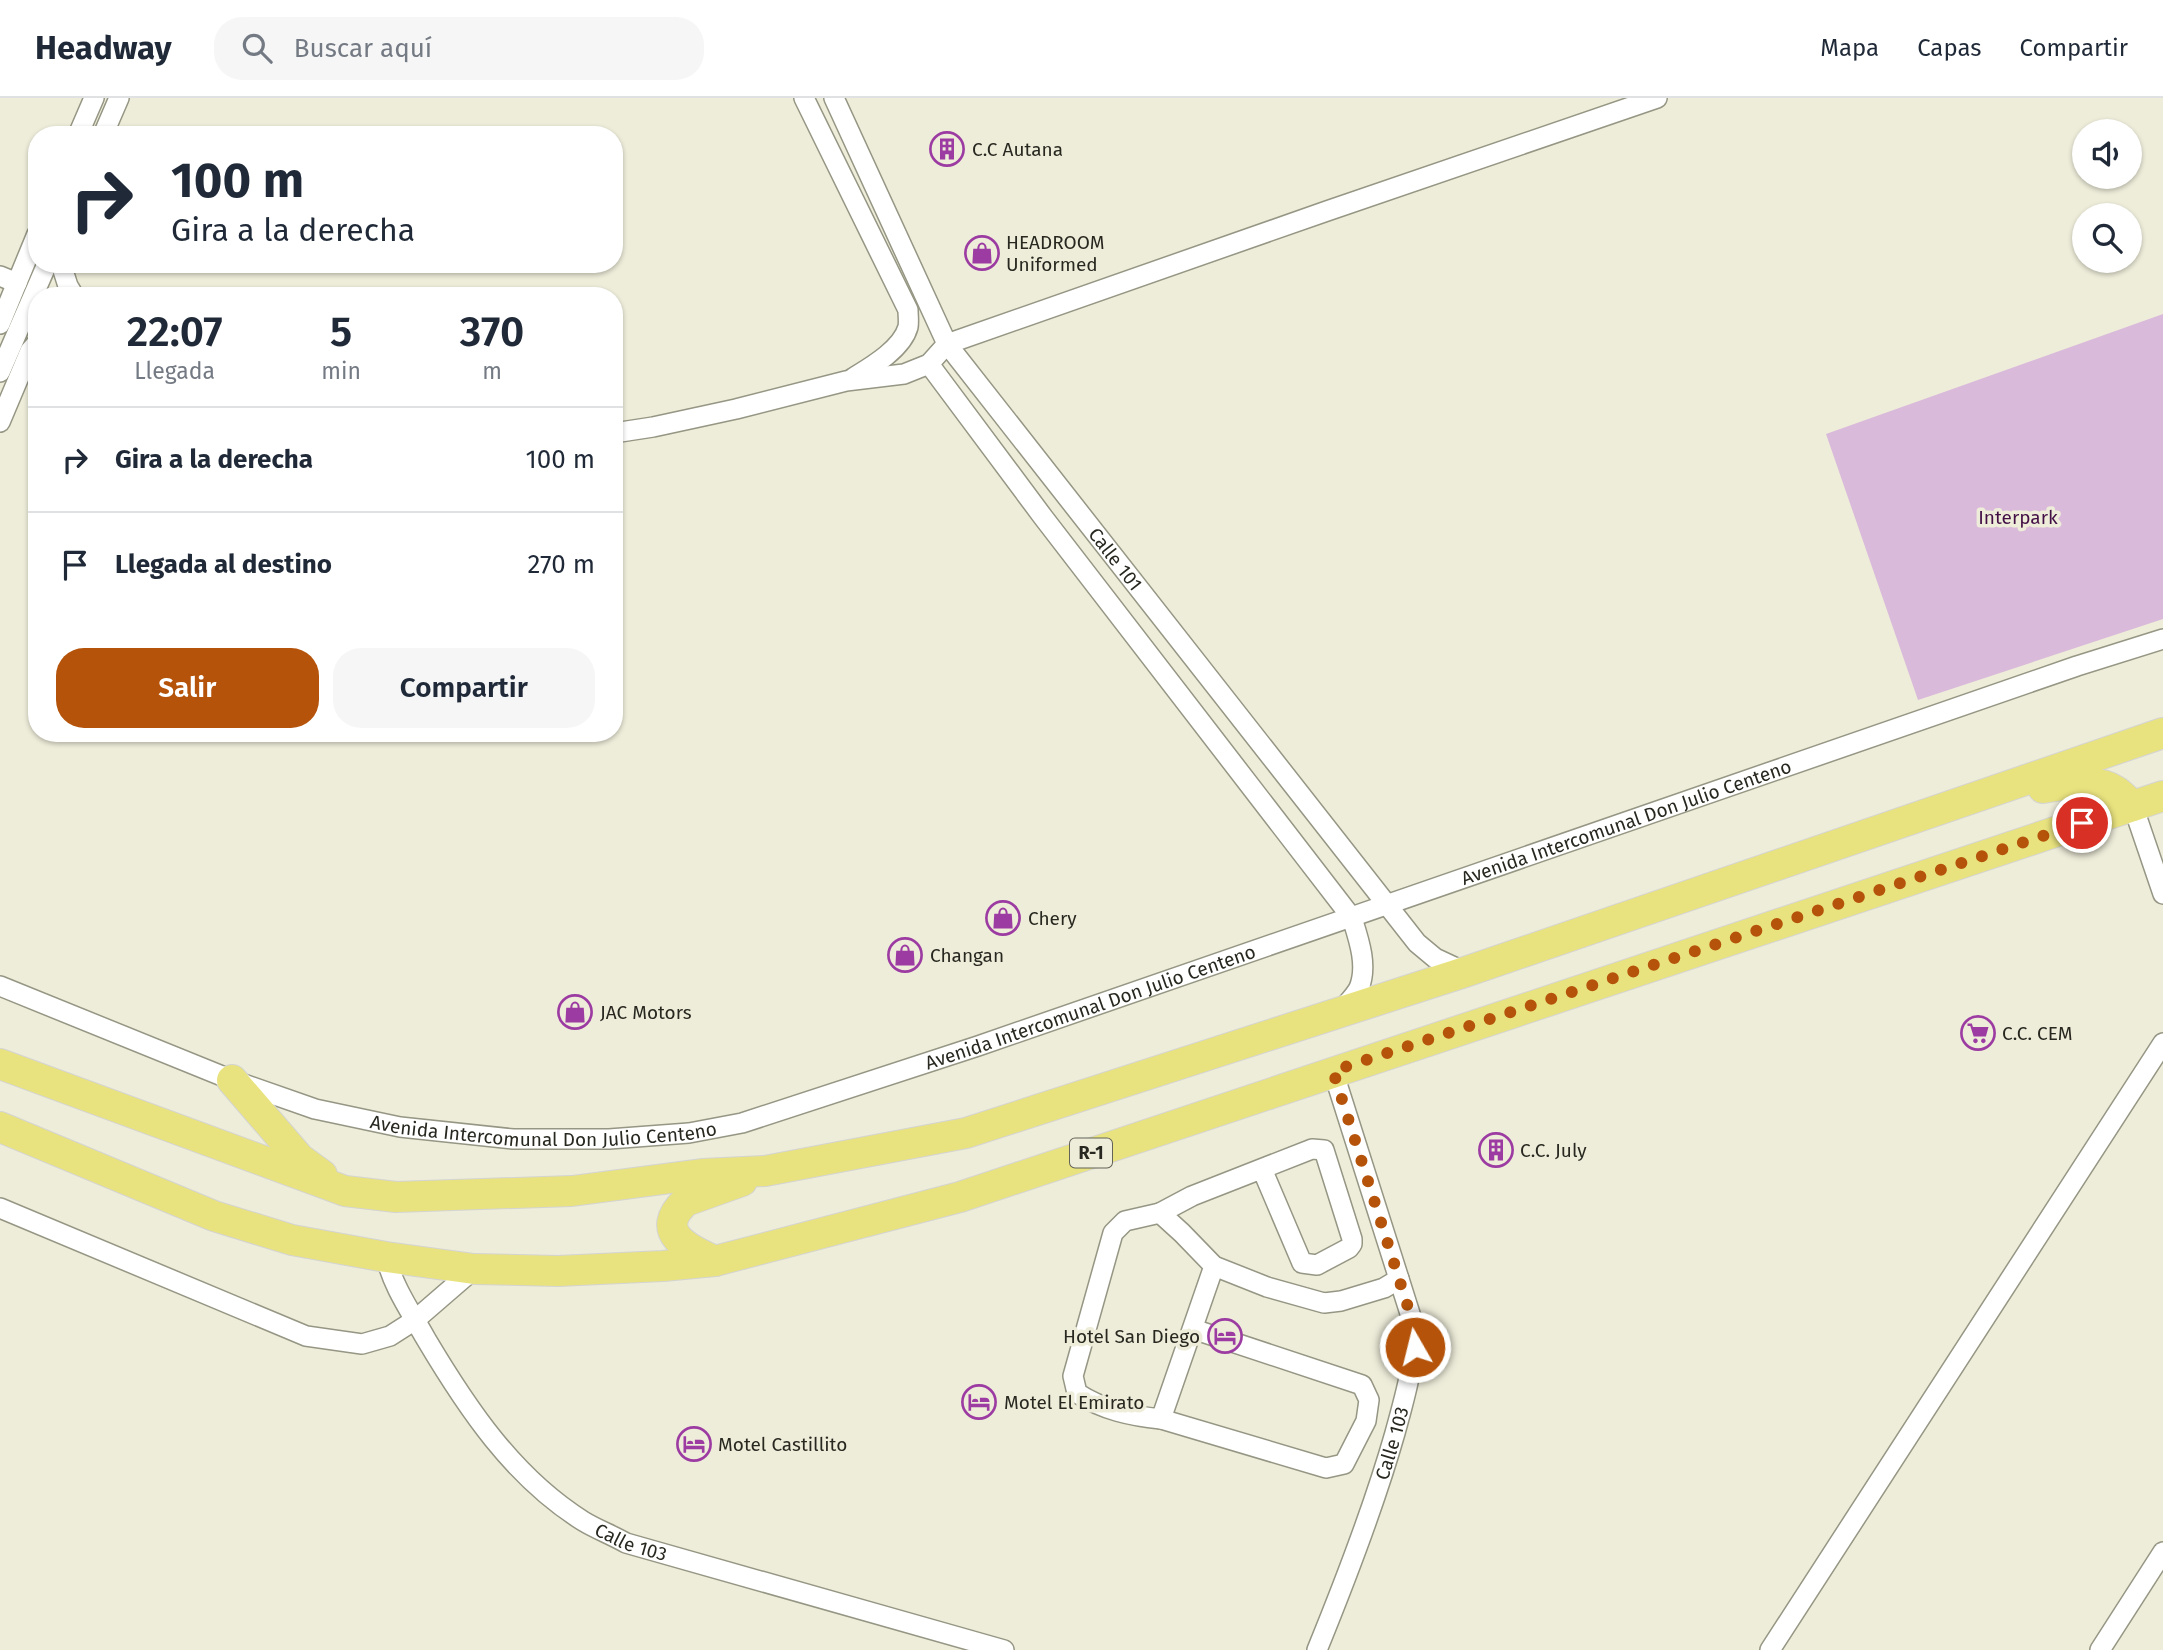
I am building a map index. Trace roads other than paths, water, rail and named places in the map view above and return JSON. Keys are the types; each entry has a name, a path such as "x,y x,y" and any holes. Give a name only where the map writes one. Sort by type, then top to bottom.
{"main road":[{"path":"0,1065 345,1191 396,1198 572,1191 702,1174 765,1171 966,1133 1082,1097 1341,1010 1465,972 2163,733"},
{"path":"1958,803 2075,783 2091,783 2114,789 2133,806"},
{"name":"R-1","path":"0,1127 214,1216 292,1240 474,1269 558,1271 715,1261 960,1197 2163,796"},
{"path":"232,1080 300,1159 345,1191"},
{"path":"715,1261 680,1243 674,1233 672,1220 678,1207 686,1201 765,1171"}],"street":[{"path":"82,126 94,98"},
{"path":"107,126 119,98"},
{"path":"804,98 908,310 908,329 896,346 879,363 846,381"},
{"name":"Calle 101","path":"834,98 947,344 1418,943 1435,958 1465,972"},
{"path":"623,432 736,409 846,381 904,374 929,364 947,344 1657,98"},
{"path":"0,324 8,279 28,248"},
{"path":"0,372 28,308"},
{"path":"0,422 28,356"},
{"name":"Calle 101","path":"929,364 1043,517 1352,918 1360,944 1363,974 1358,991 1341,1010"},
{"name":"Avenida Intercomunal Don Julio Centeno","path":"0,986 232,1080 315,1108 400,1127 513,1139 609,1139 689,1133 742,1124 978,1046 2077,666 2163,639"},
{"path":"2133,806 2156,846 2163,894"},
{"path":"1770,1650 2163,1042"},
{"name":"Calle 103","path":"1317,1650 1381,1482 1407,1388 1415,1347 1413,1323 1333,1071"},
{"path":"1193,1329 1362,1385 1369,1400 1366,1421 1344,1464 1326,1468 1161,1419 1134,1417 1093,1404 1077,1393 1073,1376 1113,1233 1125,1221 1160,1213 1192,1196 1312,1149 1324,1150 1352,1239 1349,1248 1317,1265 1302,1263 1262,1169"},
{"path":"0,1208 306,1336 362,1344 390,1336 415,1320 474,1269"},
{"path":"1160,1213 1213,1266 1267,1287 1324,1303 1374,1291 1399,1279"},
{"name":"Calle 103","path":"386,1257 390,1276 444,1370 482,1426 517,1469 549,1497 584,1521 626,1543 1004,1650"},
{"path":"1161,1419 1213,1266"},
{"path":"2100,1650 2163,1552"}],"place":[{"name":"C.C Autana","path":"947,149"},
{"name":"HEADROOM Uniformed","path":"982,253"},
{"name":"Chery","path":"1003,918"},
{"name":"Changan","path":"905,955"},
{"name":"JAC Motors","path":"575,1012"},
{"name":"C.C. CEM","path":"1978,1033"},
{"name":"C.C. July","path":"1496,1150"},
{"name":"Hotel San Diego","path":"1225,1336"},
{"name":"Motel El Emirato","path":"979,1402"},
{"name":"Motel Castillito","path":"694,1444"}],"park label":[{"name":"Interpark","path":"2018,517"}]}
